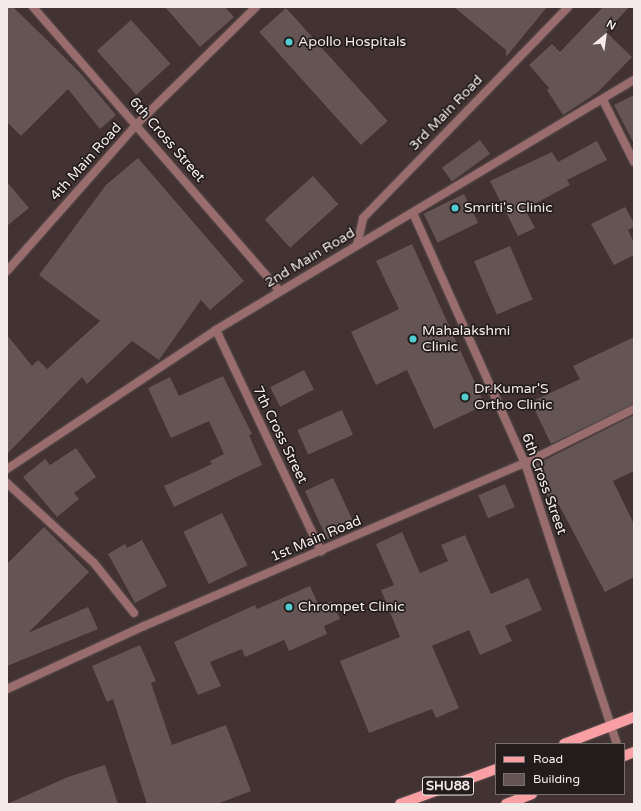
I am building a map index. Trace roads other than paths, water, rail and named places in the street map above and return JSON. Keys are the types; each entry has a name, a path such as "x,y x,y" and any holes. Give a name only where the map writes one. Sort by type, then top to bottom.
{"main road":[{"path":"567,743 612,727 634,717"},
{"name":"SHU88","path":"400,804 495,769"},
{"path":"506,804 529,795"}],"street":[{"name":"6th Cross Street","path":"34,7 137,124 280,291"},
{"name":"4th Main Road","path":"7,271 137,124 256,7"},
{"name":"3rd Main Road","path":"356,245 363,218 568,7"},
{"name":"2nd Main Road","path":"7,469 216,330 356,245 413,213 603,100 634,80"},
{"path":"603,100 634,162"},
{"name":"6th Cross Street","path":"413,213 525,463 617,743"},
{"name":"7th Cross Street","path":"216,330 322,551"},
{"name":"1st Main Road","path":"7,689 144,626 525,463 634,409"},
{"path":"7,483 94,563 134,613"}],"place":[{"name":"Apollo Hospitals","path":"289,42"},
{"name":"Smriti's Clinic","path":"455,208"},
{"name":"Mahalakshmi Clinic","path":"413,339"},
{"name":"Dr.Kumar'S Ortho Clinic","path":"465,397"},
{"name":"Chrompet Clinic","path":"289,607"}]}
